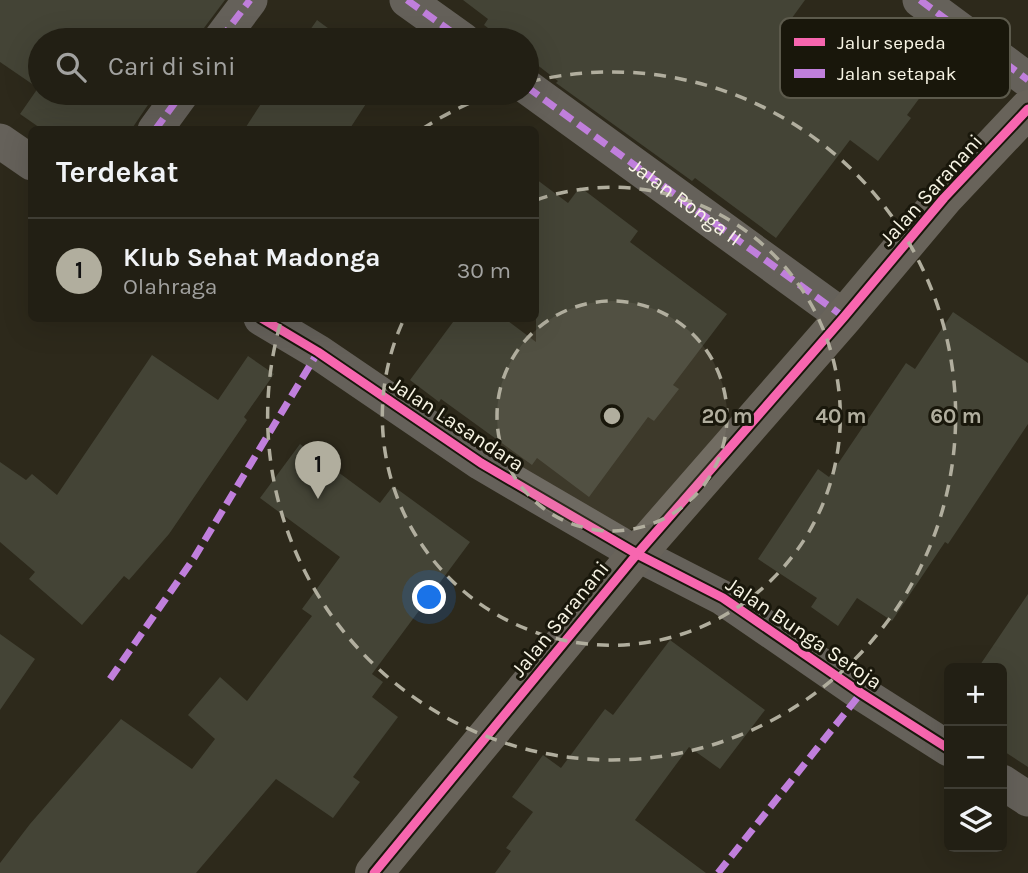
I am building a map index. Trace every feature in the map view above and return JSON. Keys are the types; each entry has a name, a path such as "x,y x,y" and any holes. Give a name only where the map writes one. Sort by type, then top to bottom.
{"street":[{"path":"229,28 250,0"},
{"path":"407,0 446,28"},
{"path":"920,0 944,18"},
{"path":"1010,67 1028,80"},
{"name":"Jalan Ronga II","path":"539,96 844,317"},
{"path":"158,126 173,105"},
{"name":"Jalan Saranani","path":"374,873 636,554 844,317 944,198 1028,109"},
{"path":"0,141 28,160"},
{"name":"Jalan Lasandara","path":"268,322 318,352 481,463 636,554"},
{"name":"Jalan Bunga Seroja","path":"636,554 723,598 944,746"},
{"path":"1007,785 1028,799"}],"building":[{"path":"0,0 225,0 204,28 28,28 28,81 0,62"},
{"path":"463,0 805,0 792,18 780,18 780,98 920,98 907,115 911,118 878,161 850,140 776,238 695,178 692,181 556,83 558,81 539,66 539,28 488,28 484,25 488,19"},
{"path":"317,20 328,28 311,28"},
{"path":"28,102 28,105 148,105 134,126 37,126 20,114"},
{"path":"260,105 365,105 352,126 247,126"},
{"path":"539,181 568,203 580,187 638,231 630,242 727,314 673,385 679,389 654,421 648,417 589,497 537,458 532,465 441,399 439,402 410,380 453,322 509,322 536,342 536,322 539,322"},
{"path":"953,312 1028,363 1028,424 948,544 945,542 892,621 857,598 838,626 811,607 817,598 758,559 818,469 829,477 906,363 915,369"},
{"path":"152,355 218,400 248,356 274,374 244,417 247,420 169,534 129,580 124,576 82,625 29,579 35,572 0,542 0,462 26,480 32,474 57,495"},
{"path":"300,444 380,503 393,486 470,542 372,674 383,682 372,697 398,717 353,777 360,782 333,818 276,779 196,873 0,873 0,863 30,824 121,719 192,769 215,739 188,715 220,677 247,701 312,616 302,609 340,557 260,498"},
{"path":"1028,594 1028,767 1007,753 1007,663 981,663"},
{"path":"0,634 35,659 0,710"},
{"path":"670,640 765,710 720,769 689,747 635,820 706,873 495,873 511,851 506,848 533,812 512,797 543,755 561,768 605,709 613,715"}],"marked path":[{"path":"229,28 250,0"},
{"path":"407,0 446,28"},
{"path":"920,0 944,18"},
{"path":"1010,67 1028,80"},
{"path":"539,96 844,317"},
{"path":"158,126 173,105"},
{"path":"110,679 194,558 318,352"},
{"path":"718,873 861,693"}],"cycle path":[{"path":"374,873 637,554 944,198 1028,109"},
{"path":"268,322 318,352 481,463 637,554 723,598 861,693 944,746"}],"place":[{"name":"Klub Sehat Madonga","path":"318,499"}]}
